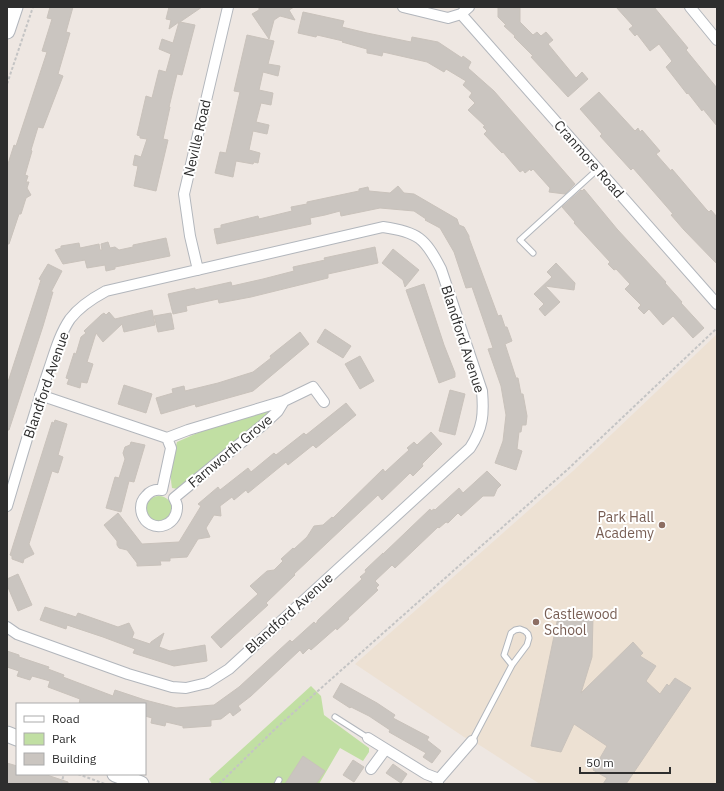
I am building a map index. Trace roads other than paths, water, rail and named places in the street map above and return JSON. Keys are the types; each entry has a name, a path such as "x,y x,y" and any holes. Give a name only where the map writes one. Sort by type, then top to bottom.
{"street":[{"path":"7,31 15,7"},
{"name":"Neville Road","path":"198,270 190,236 184,194 228,7"},
{"path":"403,7 448,18 461,14 469,7"},
{"path":"690,7 717,40"},
{"name":"Cranmore Road","path":"461,14 717,304"},
{"name":"Blandford Avenue","path":"7,506 40,395 58,342 71,318 86,304 106,291 383,226 403,230 422,239 432,252 441,269 482,391 484,407 478,436 470,448 235,663 207,683 186,688 172,686 128,674 17,634 7,627"},
{"name":"Farnworth Grove","path":"162,490 171,448 167,438 217,421 284,402 313,387 324,402"},
{"path":"40,395 167,438"},
{"name":"Farnworth Grove","path":"174,498 264,424 278,411 284,402"},
{"name":"Farnworth Grove","path":"157,489 162,490 174,498 177,506 175,516 169,524 155,526 148,523 144,519 140,509 142,500 148,493 157,489"},
{"path":"368,738 438,782 472,741"},
{"path":"371,768 385,750"},
{"path":"118,775 142,784"}],"lane":[{"path":"533,253 520,240 598,169"},
{"path":"472,741 512,665 527,645 529,638 528,634 520,629 511,633 504,655 512,665"},
{"path":"336,717 368,738"}],"place":[{"name":"Park Hall Academy","path":"662,525"},
{"name":"Castlewood School","path":"536,622"}]}
